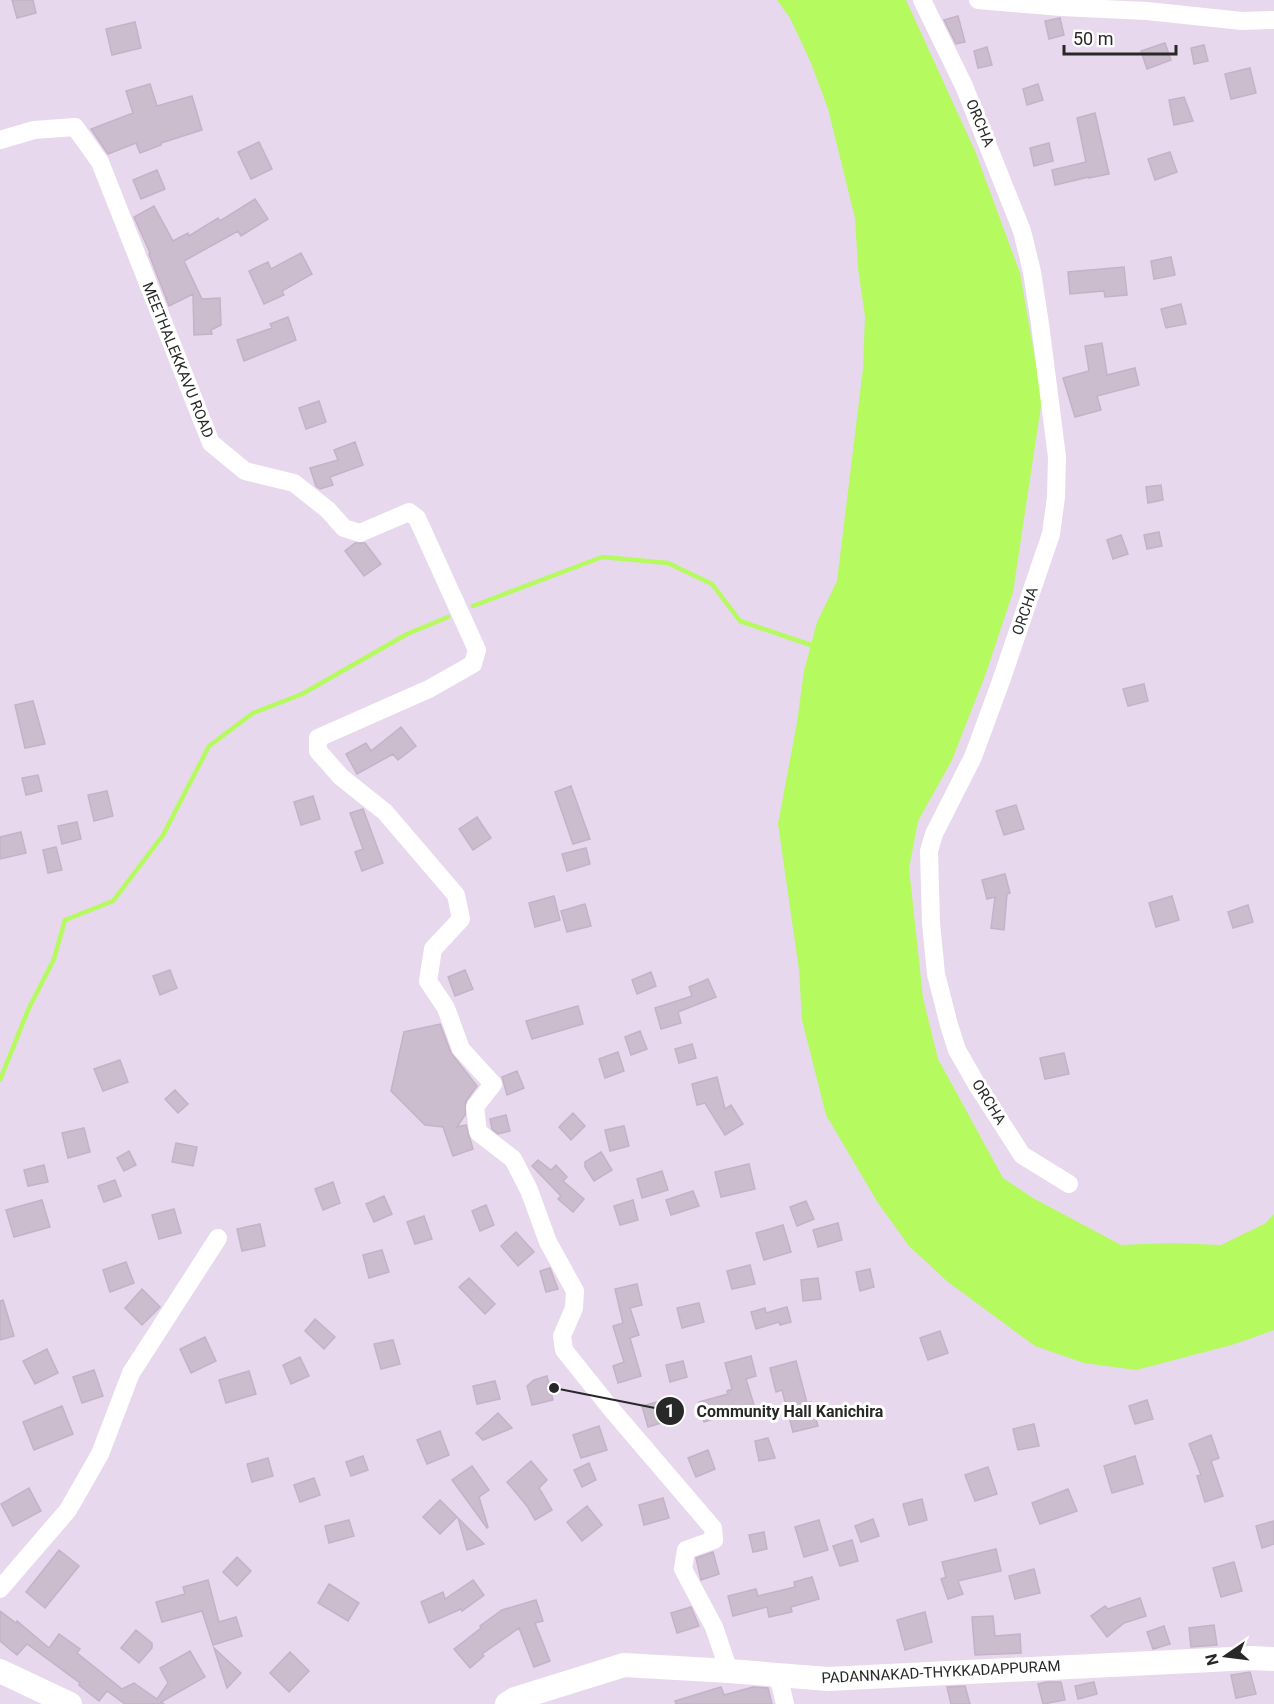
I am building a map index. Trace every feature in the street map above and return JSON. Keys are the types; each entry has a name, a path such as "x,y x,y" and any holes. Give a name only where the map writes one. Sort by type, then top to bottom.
{"main road":[{"name":"PADANNAKAD-THYKKADAPPURAM","path":"507,1704 515,1699 624,1665 828,1679 1252,1658 1274,1659"},
{"path":"0,1671 70,1704"}],"street":[{"name":"ORCHA","path":"922,0 964,86 1022,231 1039,313 1057,457 1056,496 1051,534 973,757 934,834 929,851 931,923 936,974 957,1050 977,1085 1022,1155 1069,1184"},
{"path":"978,0 1147,11 1242,21 1274,20"},
{"name":"MEETHALEKKAVU ROAD","path":"0,140 34,130 75,127 100,162 211,443 245,471 294,483 328,510 344,528 360,533 409,512 417,518 441,565 477,650 472,664 429,689 318,738 318,751 341,777 385,812 456,896 461,919 434,949 428,981 447,1008 461,1048 493,1084 475,1107 478,1132 513,1159 529,1190 548,1242 575,1291 574,1308 562,1336 564,1350 713,1528 714,1540 686,1550 683,1569 714,1627 729,1671"},
{"path":"0,1588 68,1510 100,1454 131,1373 218,1239"},
{"path":"778,1675 784,1704"}],"shaded area":[{"path":"777,0 906,0 975,151 1020,273 1042,399 1013,592 986,673 952,760 918,821 909,868 923,998 938,1059 1003,1178 1033,1198 1121,1245 1170,1243 1221,1245 1266,1223 1274,1214 1274,1330 1235,1344 1136,1370 1084,1363 1035,1346 948,1282 909,1246 878,1203 826,1115 802,1020 799,970 778,824 804,671 817,622 837,581 863,368 865,317 858,268 855,218 828,109 811,63 790,18"}],"building":[{"path":"12,0 33,0 36,13 17,18"},
{"path":"958,16 965,42 956,44 944,20"},
{"path":"1060,18 1064,35 1049,39 1045,21"},
{"path":"135,22 141,48 112,55 106,29"},
{"path":"1165,43 1171,60 1147,69 1141,51"},
{"path":"1204,45 1208,61 1194,64 1191,48"},
{"path":"987,47 992,65 978,68 974,51"},
{"path":"1250,68 1256,93 1231,99 1225,74"},
{"path":"150,84 157,106 192,96 202,130 161,143 161,145 140,153 136,143 108,154 91,129 133,113 126,91"},
{"path":"1038,84 1043,100 1027,105 1023,89"},
{"path":"1184,97 1193,121 1174,125 1169,100"},
{"path":"1095,113 1109,174 1055,185 1052,170 1086,162 1077,118"},
{"path":"259,142 272,169 251,179 238,152"},
{"path":"1049,143 1053,161 1034,166 1030,148"},
{"path":"1170,152 1177,172 1155,180 1148,159"},
{"path":"157,170 165,189 141,199 133,180"},
{"path":"255,199 268,219 241,236 238,231 184,261 202,299 220,298 221,325 211,330 212,334 194,335 193,294 169,306 134,217 154,206 173,241 188,233 189,236 218,218 220,221"},
{"path":"301,253 312,274 282,291 284,295 264,304 249,271 268,262 271,269"},
{"path":"1171,257 1175,275 1154,279 1151,261"},
{"path":"1124,267 1127,295 1105,297 1104,291 1070,294 1068,272"},
{"path":"1181,304 1186,324 1166,328 1161,309"},
{"path":"288,317 296,340 244,361 237,340 272,328 270,324"},
{"path":"1102,343 1107,375 1135,368 1139,385 1097,396 1101,410 1075,417 1063,378 1089,371 1085,346"},
{"path":"319,401 326,422 306,429 299,408"},
{"path":"355,442 363,465 330,477 333,485 320,489 316,486 310,468 338,460 334,450"},
{"path":"1161,485 1163,500 1148,503 1146,487"},
{"path":"1159,532 1162,546 1147,549 1144,535"},
{"path":"1121,535 1128,554 1113,559 1107,540"},
{"path":"355,543 365,543 381,564 364,576 345,551"},
{"path":"1144,684 1148,701 1128,706 1123,689"},
{"path":"33,701 45,744 25,748 15,705"},
{"path":"401,727 416,746 398,760 393,754 357,774 346,754 366,743 371,751"},
{"path":"38,775 42,791 26,795 22,778"},
{"path":"571,786 590,839 573,844 555,792"},
{"path":"107,791 113,816 94,821 88,795"},
{"path":"313,796 320,819 301,825 294,802"},
{"path":"1016,805 1024,829 1004,835 996,811"},
{"path":"363,809 383,863 362,871 355,852 363,849 350,813"},
{"path":"477,817 491,838 473,850 459,829"},
{"path":"77,822 81,839 62,844 58,826"},
{"path":"21,832 26,853 0,859 0,837"},
{"path":"56,847 62,870 48,873 43,850"},
{"path":"586,848 590,864 567,871 562,854"},
{"path":"1005,874 1010,893 1007,894 1004,930 991,928 995,897 987,899 982,880"},
{"path":"554,896 560,920 535,927 529,903"},
{"path":"1172,896 1179,920 1156,927 1149,903"},
{"path":"585,904 591,926 567,932 561,911"},
{"path":"1248,905 1253,922 1233,928 1228,912"},
{"path":"170,970 177,988 160,995 153,976"},
{"path":"465,970 473,989 455,996 448,977"},
{"path":"651,972 656,986 637,994 632,980"},
{"path":"708,979 716,997 678,1012 681,1023 661,1029 655,1008 692,996 689,987"},
{"path":"578,1006 583,1024 532,1039 526,1021"},
{"path":"440,1024 451,1053 477,1086 466,1101 465,1115 457,1127 466,1125 473,1149 453,1156 443,1127 425,1125 391,1091 404,1032"},
{"path":"640,1031 647,1049 631,1055 625,1037"},
{"path":"692,1044 696,1058 679,1063 675,1049"},
{"path":"618,1052 624,1071 605,1078 599,1059"},
{"path":"1064,1053 1069,1074 1045,1079 1040,1058"},
{"path":"120,1060 128,1082 103,1091 94,1069"},
{"path":"517,1071 524,1088 507,1095 502,1077"},
{"path":"717,1077 725,1109 731,1105 743,1124 725,1135 705,1103 697,1105 692,1084"},
{"path":"175,1090 188,1104 178,1113 165,1099"},
{"path":"573,1113 585,1126 571,1140 559,1127"},
{"path":"506,1115 510,1131 498,1134 492,1129 490,1119"},
{"path":"624,1126 629,1146 610,1151 605,1130"},
{"path":"84,1128 90,1152 68,1158 62,1133"},
{"path":"176,1143 197,1147 193,1166 172,1162"},
{"path":"129,1151 136,1165 124,1171 117,1158"},
{"path":"601,1152 612,1170 594,1181 585,1167 585,1162"},
{"path":"538,1160 551,1170 556,1165 567,1177 563,1181 584,1199 573,1212 558,1199 561,1196 532,1166"},
{"path":"749,1164 755,1189 721,1197 715,1172"},
{"path":"44,1165 48,1182 28,1186 24,1170"},
{"path":"662,1171 668,1190 642,1198 637,1179"},
{"path":"115,1180 121,1196 104,1202 98,1186"},
{"path":"333,1182 340,1203 323,1210 315,1189"},
{"path":"693,1191 699,1206 671,1215 666,1200"},
{"path":"384,1196 392,1214 374,1222 366,1204"},
{"path":"42,1200 50,1227 14,1237 6,1210"},
{"path":"633,1200 638,1220 620,1225 614,1206"},
{"path":"806,1201 814,1219 797,1226 790,1207"},
{"path":"486,1205 494,1225 480,1231 472,1211"},
{"path":"174,1209 181,1233 159,1239 152,1215"},
{"path":"424,1216 432,1239 415,1244 407,1222"},
{"path":"838,1223 842,1240 818,1247 813,1230"},
{"path":"260,1224 265,1246 242,1251 237,1229"},
{"path":"783,1225 791,1252 764,1260 756,1233"},
{"path":"516,1232 534,1252 518,1266 501,1246"},
{"path":"382,1250 389,1272 369,1278 363,1255"},
{"path":"126,1262 134,1283 110,1292 103,1270"},
{"path":"750,1265 755,1284 732,1289 727,1271"},
{"path":"550,1268 558,1289 546,1292 540,1271"},
{"path":"870,1269 874,1287 860,1291 856,1272"},
{"path":"469,1278 495,1304 485,1314 459,1287"},
{"path":"818,1278 821,1299 803,1301 801,1280"},
{"path":"637,1284 642,1305 630,1308 639,1335 630,1338 641,1376 618,1383 613,1366 624,1362 613,1326 623,1323 615,1289"},
{"path":"142,1289 160,1307 142,1325 125,1308"},
{"path":"3,1300 14,1336 0,1340 0,1301"},
{"path":"699,1303 704,1322 682,1328 677,1308"},
{"path":"787,1307 791,1322 780,1325 779,1322 756,1329 751,1312 765,1308 766,1313"},
{"path":"315,1319 335,1337 324,1349 305,1331"},
{"path":"940,1331 948,1353 928,1360 920,1338"},
{"path":"205,1337 216,1361 191,1373 180,1349"},
{"path":"393,1340 400,1364 381,1369 374,1344"},
{"path":"47,1349 58,1373 35,1384 23,1361"},
{"path":"751,1356 756,1376 746,1379 754,1405 704,1422 699,1402 728,1394 727,1391 732,1389 725,1363"},
{"path":"300,1357 309,1376 291,1384 283,1365"},
{"path":"683,1361 687,1377 670,1382 666,1365"},
{"path":"796,1361 807,1403 811,1402 818,1426 793,1432 782,1390 776,1392 770,1368"},
{"path":"94,1370 103,1396 82,1403 73,1377"},
{"path":"249,1371 256,1394 226,1403 219,1380"},
{"path":"547,1376 553,1400 532,1405 527,1386 534,1380"},
{"path":"495,1381 500,1399 477,1404 473,1386"},
{"path":"665,1400 671,1420 648,1427 642,1406"},
{"path":"1147,1400 1153,1419 1135,1424 1129,1406"},
{"path":"62,1406 73,1434 34,1450 23,1422"},
{"path":"498,1413 512,1428 483,1440 476,1433"},
{"path":"1034,1424 1039,1446 1018,1450 1013,1429"},
{"path":"599,1426 607,1450 581,1458 573,1435"},
{"path":"440,1431 449,1455 427,1464 417,1440"},
{"path":"1211,1435 1219,1458 1211,1461 1223,1496 1205,1502 1197,1476 1201,1475 1189,1444"},
{"path":"768,1438 775,1458 759,1461 755,1441"},
{"path":"708,1450 715,1469 696,1477 688,1458"},
{"path":"363,1456 368,1470 351,1476 346,1462"},
{"path":"1135,1456 1143,1484 1112,1493 1104,1466"},
{"path":"268,1458 273,1476 252,1482 247,1464"},
{"path":"531,1461 547,1480 539,1488 552,1510 535,1520 527,1506 507,1482"},
{"path":"589,1463 596,1480 582,1487 574,1470"},
{"path":"472,1466 489,1490 479,1497 487,1528 452,1480"},
{"path":"988,1467 997,1494 975,1501 965,1475"},
{"path":"314,1478 320,1495 300,1502 294,1485"},
{"path":"29,1488 41,1511 13,1526 1,1504"},
{"path":"1068,1489 1077,1511 1040,1524 1032,1503"},
{"path":"663,1498 669,1518 644,1525 639,1505"},
{"path":"922,1499 927,1520 909,1525 903,1504"},
{"path":"440,1500 457,1517 440,1534 423,1517"},
{"path":"587,1506 602,1525 582,1541 567,1522"},
{"path":"458,1518 484,1544 467,1550"},
{"path":"873,1519 879,1536 861,1542 855,1526"},
{"path":"349,1520 354,1536 329,1543 325,1526"},
{"path":"819,1520 828,1550 804,1557 795,1527"},
{"path":"1274,1521 1274,1544 1262,1548 1256,1526"},
{"path":"764,1532 767,1549 753,1552 749,1535"},
{"path":"852,1540 858,1561 840,1566 833,1546"},
{"path":"996,1549 1001,1571 958,1581 963,1594 948,1599 941,1579 946,1577 942,1562"},
{"path":"59,1550 79,1566 45,1608 26,1592"},
{"path":"713,1552 719,1574 701,1580 696,1558"},
{"path":"237,1557 251,1571 237,1586 223,1572"},
{"path":"1234,1562 1242,1591 1221,1597 1213,1568"},
{"path":"1034,1569 1040,1593 1015,1599 1009,1576"},
{"path":"812,1577 819,1599 791,1607 792,1612 769,1617 767,1607 733,1616 728,1596 756,1589 758,1596 795,1587 794,1582"},
{"path":"208,1580 219,1622 236,1617 242,1636 213,1645 202,1611 162,1622 156,1602 185,1594 183,1587"},
{"path":"473,1580 484,1595 462,1611 461,1609 429,1623 421,1602 443,1592 445,1599"},
{"path":"329,1584 359,1603 348,1621 318,1603"},
{"path":"1140,1598 1146,1616 1124,1623 1107,1637 1091,1616 1105,1606 1108,1609"},
{"path":"536,1600 543,1621 535,1623 550,1661 534,1667 519,1628 482,1654 484,1656 470,1668 454,1649 502,1610"},
{"path":"691,1607 699,1626 677,1633 671,1613"},
{"path":"0,1611 16,1623 17,1621 49,1648 59,1634 80,1649 77,1653 122,1689 134,1683 157,1699 168,1683 160,1668 190,1651 205,1677 161,1702 164,1704 125,1704 107,1691 99,1701 79,1685 80,1683 27,1644 17,1655 0,1641"},
{"path":"925,1612 932,1642 905,1650 897,1620"},
{"path":"993,1616 995,1636 1020,1634 1021,1653 975,1655 972,1617"},
{"path":"1214,1625 1217,1645 1191,1647 1189,1628"},
{"path":"1164,1626 1170,1644 1153,1649 1147,1632"},
{"path":"136,1630 152,1643 152,1648 139,1663 121,1648"},
{"path":"214,1648 241,1673 227,1688"},
{"path":"290,1652 309,1671 289,1692 270,1673"},
{"path":"1250,1672 1256,1694 1236,1698 1231,1675"},
{"path":"1061,1682 1065,1700 1043,1704 1038,1684"},
{"path":"1094,1682 1097,1694 1078,1699 1075,1686"},
{"path":"965,1686 970,1704 951,1704 947,1687"},
{"path":"721,1687 724,1695 753,1687 768,1688 772,1704 676,1704 675,1701"}],"waterway":[{"path":"473,606 602,557 668,563 712,584 740,621 811,645"},
{"path":"0,1080 28,1010 54,959 65,920 113,901 163,835 209,746 253,713 302,694 407,634 448,617"}],"place":[{"name":"Community Hall Kanichira","path":"554,1388"}]}
